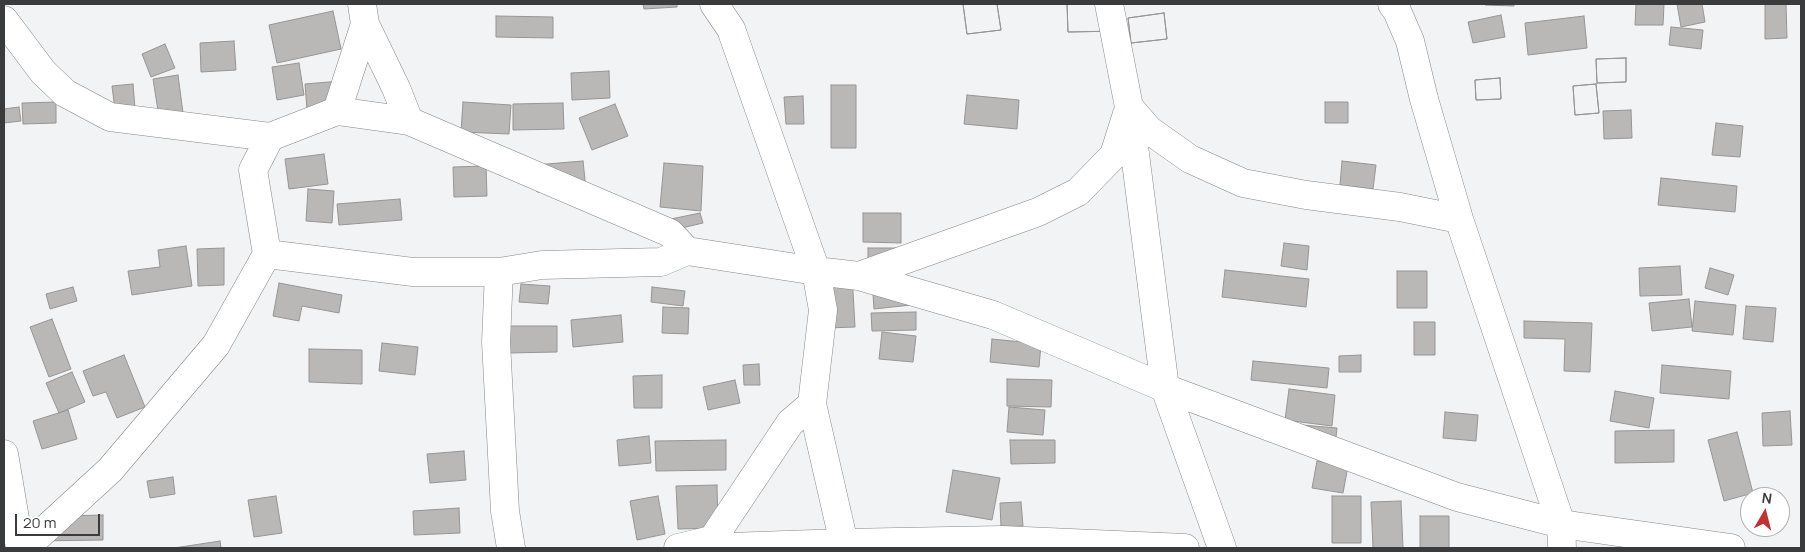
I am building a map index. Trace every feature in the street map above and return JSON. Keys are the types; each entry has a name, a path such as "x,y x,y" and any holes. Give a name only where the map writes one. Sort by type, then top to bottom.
{"street":[{"path":"714,4 731,29 816,271 823,310 812,404 844,546"},
{"path":"1108,4 1129,107 1165,388 1222,548"},
{"path":"1392,4 1410,40 1424,99 1459,219 1561,536"},
{"path":"337,111 363,14"},
{"path":"363,14 409,121"},
{"path":"4,20 43,72 65,93 110,117 270,137 337,111 409,121 670,233 687,251"},
{"path":"859,276 1038,212 1078,192 1114,155 1129,107"},
{"path":"1129,107 1149,130 1190,159 1243,183 1306,195 1400,207 1459,219"},
{"path":"25,548 110,470 216,345 266,254 253,170 270,137"},
{"path":"266,254 413,272 499,272 542,266 661,262 687,251 859,276 992,315 1165,388 1561,536 1731,548"},
{"path":"499,272 496,342 505,510 511,548"},
{"path":"712,540 790,423 812,404"},
{"path":"4,454 20,548"},
{"path":"678,548 712,540 729,547 844,546 1002,540 1185,548"}],"building":[{"path":"643,4 677,4 677,7 644,9"},
{"path":"963,4 997,4 1001,30 967,34"},
{"path":"963,4 997,4 1001,30 967,34"},
{"path":"1067,4 1118,4 1119,31 1068,32"},
{"path":"1067,4 1118,4 1119,31 1068,32"},
{"path":"1514,4 1514,6 1485,5"},
{"path":"1636,4 1664,4 1663,25 1635,25"},
{"path":"1677,4 1702,4 1705,22 1681,27"},
{"path":"1765,4 1786,4 1787,38 1765,39"},
{"path":"333,11 341,49 277,63 269,25"},
{"path":"1164,13 1167,39 1131,43 1128,18"},
{"path":"1164,13 1167,39 1131,43 1128,18"},
{"path":"1501,15 1505,37 1473,43 1468,22"},
{"path":"496,16 553,17 553,38 496,37"},
{"path":"1584,16 1587,48 1528,55 1525,23"},
{"path":"1671,27 1703,30 1701,49 1669,45"},
{"path":"234,41 236,70 201,72 200,43"},
{"path":"165,44 175,68 151,77 142,54"},
{"path":"1626,58 1626,82 1597,83 1596,59"},
{"path":"1626,58 1626,82 1597,83 1596,59"},
{"path":"299,63 304,95 277,100 272,67"},
{"path":"609,71 610,98 572,100 571,73"},
{"path":"178,75 183,113 159,117 153,79"},
{"path":"1500,78 1501,99 1476,100 1475,80"},
{"path":"1500,78 1501,99 1476,100 1475,80"},
{"path":"341,81 343,107 307,110 305,84"},
{"path":"133,84 135,108 115,110 112,86"},
{"path":"1596,84 1599,113 1575,115 1573,86"},
{"path":"1596,84 1599,113 1575,115 1573,86"},
{"path":"831,85 856,85 856,148 831,148"},
{"path":"967,95 1019,100 1017,129 964,124"},
{"path":"803,96 804,124 786,124 784,97"},
{"path":"56,102 56,123 23,124 22,103"},
{"path":"463,102 511,105 509,134 461,132"},
{"path":"1325,102 1348,102 1348,123 1325,123"},
{"path":"563,103 564,129 513,130 513,104"},
{"path":"615,104 628,136 592,150 579,118"},
{"path":"19,107 21,121 4,123 4,109"},
{"path":"1631,110 1632,138 1604,139 1603,111"},
{"path":"1716,123 1743,126 1740,157 1712,155"},
{"path":"324,154 328,184 289,189 285,159"},
{"path":"583,161 586,189 537,192 535,165"},
{"path":"1342,161 1376,165 1373,189 1340,185"},
{"path":"664,163 703,166 701,211 660,207"},
{"path":"486,166 487,196 454,197 453,167"},
{"path":"1661,178 1737,186 1735,212 1658,205"},
{"path":"308,189 334,191 332,223 306,221"},
{"path":"400,199 402,220 339,225 337,204"},
{"path":"700,213 703,223 673,230 671,219"},
{"path":"863,213 901,213 901,243 863,242"},
{"path":"1284,243 1309,246 1307,270 1281,266"},
{"path":"186,246 192,286 132,295 128,271 160,267 158,250"},
{"path":"224,248 224,285 198,286 197,249"},
{"path":"868,248 901,248 868,272"},
{"path":"1680,266 1682,295 1640,296 1639,268"},
{"path":"1710,268 1734,275 1728,295 1705,288"},
{"path":"1225,270 1309,279 1306,307 1222,297"},
{"path":"1397,271 1427,271 1427,308 1397,308"},
{"path":"852,274 855,327 827,328 824,276"},
{"path":"907,276 911,305 874,309 872,280"},
{"path":"279,283 342,295 339,313 302,306 299,321 273,316"},
{"path":"521,284 550,286 548,304 519,302"},
{"path":"73,287 77,301 50,309 46,294"},
{"path":"652,287 685,291 683,306 651,302"},
{"path":"1689,299 1692,327 1652,331 1649,303"},
{"path":"1695,301 1736,305 1733,335 1692,331"},
{"path":"1746,306 1776,308 1773,342 1743,339"},
{"path":"663,307 689,308 688,334 662,333"},
{"path":"916,312 916,330 872,331 871,313"},
{"path":"621,315 623,342 573,347 571,320"},
{"path":"52,319 71,369 49,377 30,327"},
{"path":"1524,321 1592,323 1590,372 1564,371 1565,339 1524,338"},
{"path":"1414,322 1435,322 1435,355 1414,355"},
{"path":"508,326 557,326 557,352 508,353"},
{"path":"882,332 916,336 913,362 879,359"},
{"path":"992,339 1041,344 1039,367 990,362"},
{"path":"382,343 418,347 415,375 379,371"},
{"path":"309,349 362,350 362,384 309,382"},
{"path":"124,355 145,407 117,418 106,392 93,396 83,371"},
{"path":"1361,355 1361,372 1339,372 1339,356"},
{"path":"1253,361 1329,368 1327,388 1251,380"},
{"path":"759,364 760,385 744,385 743,365"},
{"path":"1662,365 1731,371 1729,399 1660,393"},
{"path":"72,372 85,402 59,413 46,383"},
{"path":"662,375 662,408 634,408 633,376"},
{"path":"1007,379 1052,380 1051,407 1007,406"},
{"path":"735,380 740,403 708,410 703,387"},
{"path":"1289,389 1335,395 1332,426 1285,420"},
{"path":"1615,391 1654,398 1649,428 1610,421"},
{"path":"1009,407 1045,410 1043,435 1007,432"},
{"path":"68,410 77,439 42,449 33,421"},
{"path":"1790,411 1792,445 1763,446 1762,413"},
{"path":"1445,412 1478,415 1476,441 1443,438"},
{"path":"1302,425 1337,428 1334,455"},
{"path":"1674,430 1674,462 1615,463 1615,431"},
{"path":"1737,432 1751,487 1740,487 1740,497 1724,501 1708,440"},
{"path":"649,436 651,463 619,466 617,440"},
{"path":"726,440 726,470 656,471 655,441"},
{"path":"1010,440 1055,440 1055,463 1011,464"},
{"path":"464,451 466,480 430,483 427,454"},
{"path":"1317,461 1348,466 1343,493 1312,488"},
{"path":"953,470 1000,478 992,520 946,512"},
{"path":"173,477 175,494 150,498 147,481"},
{"path":"717,485 718,528 678,529 676,486"},
{"path":"276,496 282,533 254,537 248,500"},
{"path":"658,496 665,534 637,540 630,501"},
{"path":"1332,496 1361,496 1361,543 1332,543"},
{"path":"1401,501 1403,548 1373,548 1371,502"},
{"path":"1021,502 1023,526 1001,527 1000,503"},
{"path":"459,508 460,533 414,535 413,511"},
{"path":"103,515 103,540 34,541 33,517"},
{"path":"1420,516 1449,516 1449,548 1420,548"},
{"path":"220,541 221,548 174,548"}]}
